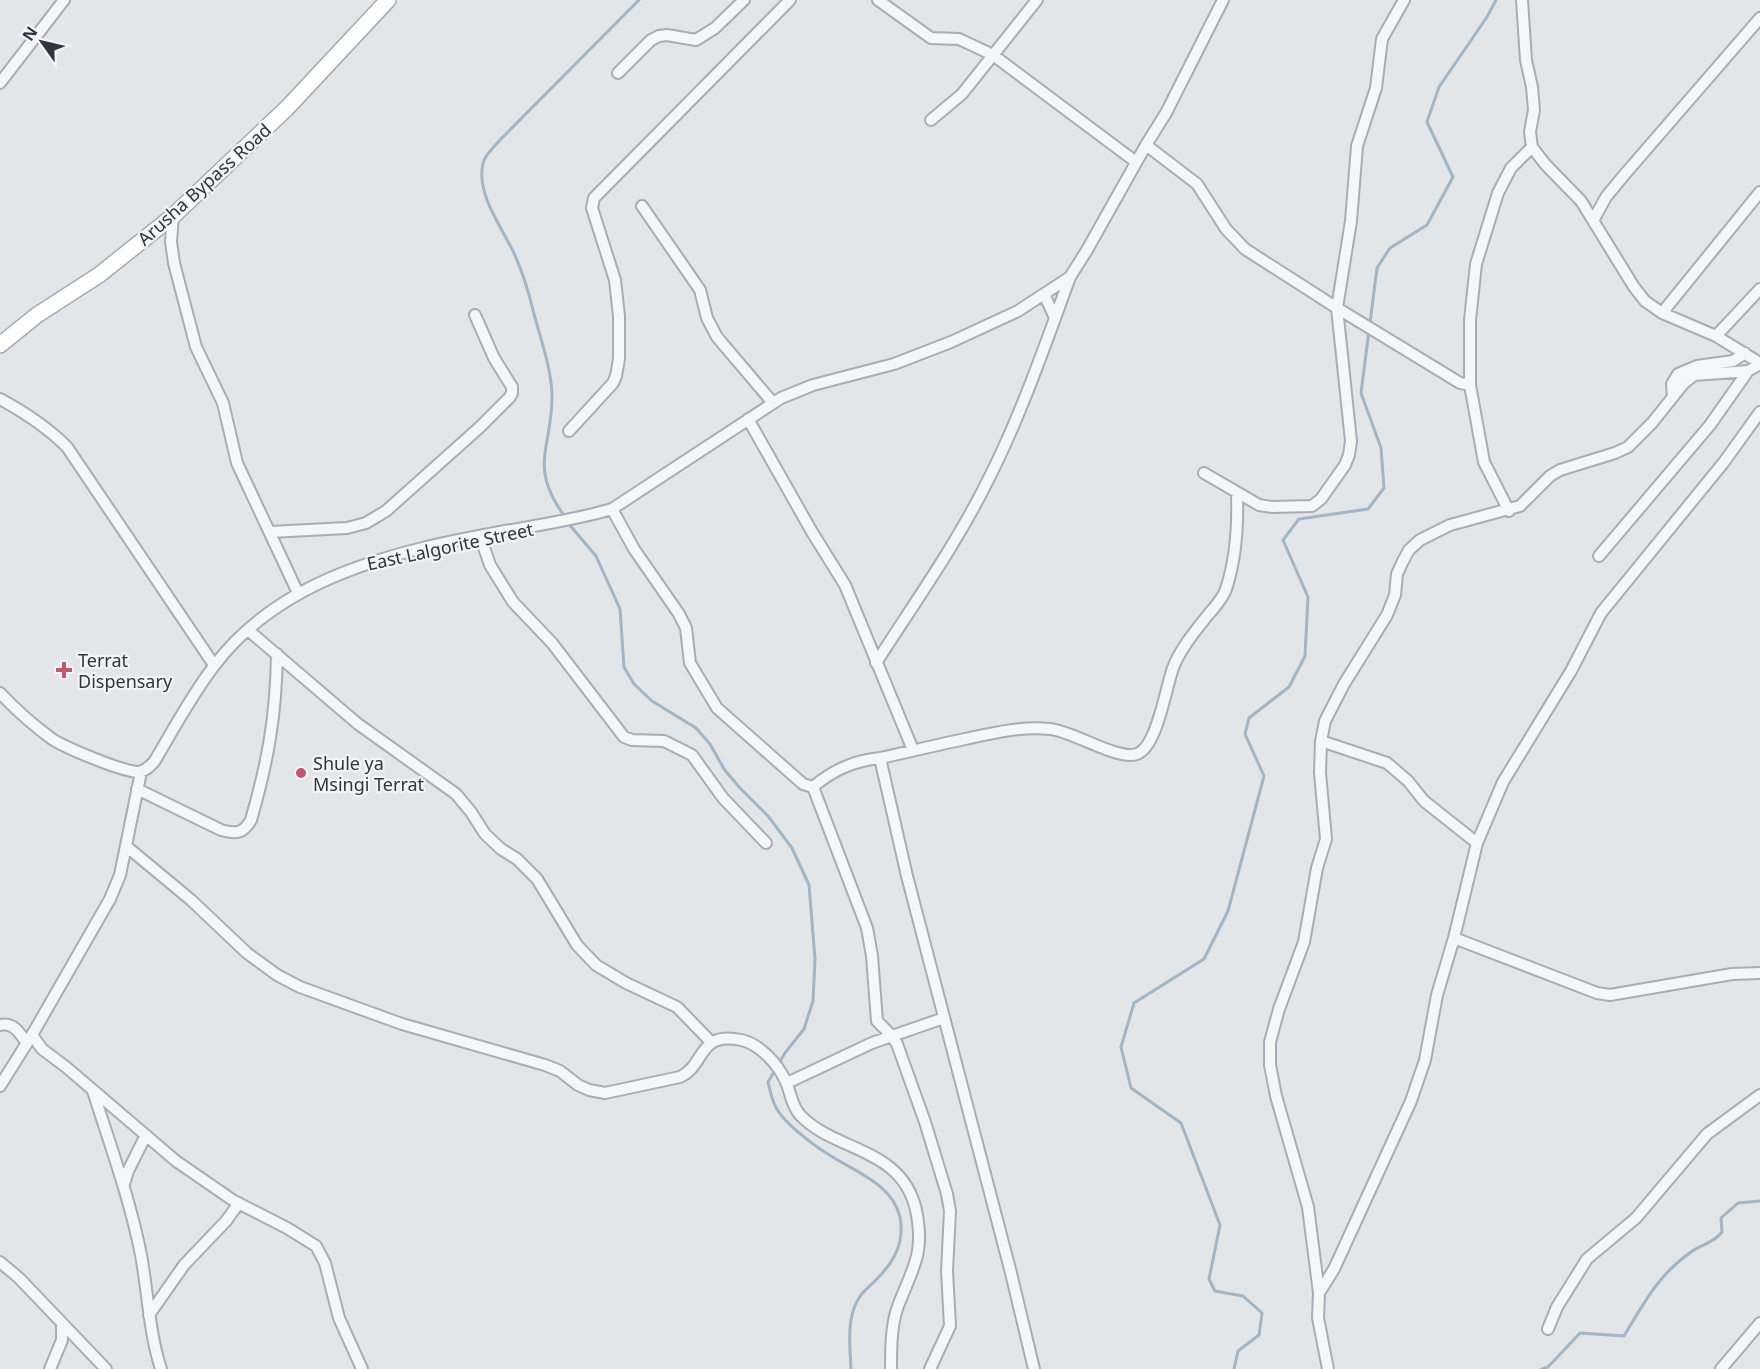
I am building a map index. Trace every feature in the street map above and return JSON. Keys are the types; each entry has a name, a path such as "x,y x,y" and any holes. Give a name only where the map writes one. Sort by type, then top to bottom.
{"main road":[{"name":"Arusha Bypass Road","path":"0,345 37,315 99,275 173,216 286,108 388,0"}],"street":[{"path":"0,82 64,0"},
{"path":"618,73 651,40 667,34 696,40 715,28 744,0"},
{"path":"569,431 613,383 620,359 615,280 592,208 594,198 790,0"},
{"path":"878,0 931,38 959,39 993,55 1136,162"},
{"path":"931,120 962,94 1037,0"},
{"path":"876,663 964,526 986,486 1027,392 1070,277 1114,205 1136,162 1180,88 1223,0"},
{"path":"1204,473 1259,506 1312,506 1321,499 1345,465 1351,441 1337,308 1351,221 1357,146 1376,88 1382,39 1404,0"},
{"path":"1522,0 1525,49 1534,110 1530,132 1532,147 1581,201 1634,287 1645,300 1662,313 1716,336 1760,363 1748,371 1710,425 1599,556"},
{"path":"1594,219 1606,197 1760,18"},
{"path":"1146,145 1197,184 1226,229 1245,249 1460,383 1470,386"},
{"path":"1509,511 1484,462 1470,386 1470,320 1476,264 1498,194 1511,168 1532,147"},
{"path":"1662,313 1760,192"},
{"path":"642,206 699,290 707,318 717,337 773,403"},
{"path":"173,216 171,242 174,263 196,347 223,404 237,463 298,593"},
{"name":"East Lalgorite Street","path":"141,772 154,762 214,665 248,630 298,593 354,567 480,536 584,518 612,509 773,403 813,385 894,364 951,342 1018,311 1070,277"},
{"path":"1716,336 1760,289"},
{"path":"1044,294 1054,318"},
{"path":"270,532 347,528 366,523 386,511 510,397 512,387 494,358 475,315"},
{"path":"1673,397 1672,384 1678,374 1697,366 1733,360 1745,353"},
{"path":"1328,1369 1318,1318 1319,1293 1308,1207 1276,1096 1270,1065 1270,1042 1278,1009 1304,942 1317,868 1326,840 1320,773 1321,741 1325,721 1387,615 1395,595 1397,574 1409,550 1420,540 1450,525 1509,511 1520,506 1550,476 1560,470 1628,447 1652,423 1684,383 1694,375 1748,371"},
{"path":"0,399 56,436 67,447 214,665"},
{"path":"1319,1293 1334,1269 1411,1101 1425,1060 1437,995 1454,938 1477,843 1503,782 1571,671 1601,613 1724,462 1760,412"},
{"path":"748,419 845,585 913,750"},
{"path":"813,788 830,772 863,760 1012,728 1069,732 1123,755 1136,755 1144,750 1151,740 1174,665 1225,593 1234,553 1238,514 1237,494"},
{"path":"612,509 634,549 679,614 686,628 690,663 717,708 803,784 813,788 867,928 872,956 877,1021 892,1036 924,1122 947,1194 950,1211 947,1271 950,1326 930,1369"},
{"path":"480,536 490,565 513,602 552,643 624,737 632,740 664,741 692,755 723,798 766,843"},
{"path":"248,630 358,724 456,794 491,840 517,859 537,879 577,945 596,965 626,983 677,1007 711,1042"},
{"path":"137,789 221,830 231,833 246,829 251,820 269,753 276,701 277,654"},
{"path":"0,693 15,710 55,740 101,760 131,771 141,772 120,875 110,899 0,1086"},
{"path":"1321,741 1387,763 1408,781 1424,801 1477,843"},
{"path":"880,758 907,876 1034,1369"},
{"path":"126,846 191,900 247,953 277,975 300,987 402,1024 545,1065 560,1071 578,1085 589,1090 605,1093 680,1077 689,1071 711,1042 724,1038 751,1043 777,1066 787,1083 791,1100 799,1114 830,1135 875,1156 896,1174 908,1189 915,1208 919,1244 916,1263 898,1307 893,1328 891,1369"},
{"path":"1454,938 1597,993 1610,995 1732,974 1760,973"},
{"path":"787,1083 840,1057 944,1018"},
{"path":"0,1025 6,1024 14,1027 37,1044 176,1161 239,1203 287,1228 319,1250 325,1263 339,1318 362,1369"},
{"path":"14,1027 38,1024"},
{"path":"93,1090 124,1186 140,1254 154,1345 161,1369"},
{"path":"1548,1329 1557,1307 1587,1259 1636,1218 1707,1134 1760,1095"},
{"path":"124,1186 128,1171 146,1135"},
{"path":"149,1315 184,1265 226,1221 239,1203"},
{"path":"0,1262 19,1278 106,1369"},
{"path":"1721,1369 1760,1323"},
{"path":"50,1369 62,1340 62,1324"}],"waterway":[{"path":"565,517 554,499 544,469 552,394 548,364 520,268 486,198 482,175 483,163 499,141 639,0"},
{"path":"1234,1369 1238,1351 1259,1335 1262,1313 1243,1296 1215,1291 1209,1279 1220,1225 1181,1123 1131,1088 1121,1047 1134,1003 1204,959 1228,911 1264,776 1245,734 1249,718 1289,687 1305,656 1308,597 1283,540 1299,519 1368,509 1384,488 1381,448 1361,393 1377,268 1390,248 1427,225 1453,177 1427,122 1439,87 1496,0"},
{"path":"568,523 596,556 620,609 624,667 634,684 652,701 696,728 710,744 724,769 768,816 792,848 809,885 815,959 813,1001 804,1029 785,1053 768,1082 771,1095 778,1111 811,1143 881,1187 896,1206 901,1227 899,1244 892,1260 862,1294 852,1314 850,1323 851,1369"},
{"path":"1542,1369 1548,1367 1580,1333 1624,1336 1638,1312 1669,1270 1691,1252 1715,1239 1722,1232 1721,1218 1738,1203 1760,1201"}],"place":[{"name":"Terrat Dispensary","path":"64,670"},
{"name":"Shule ya Msingi Terrat","path":"301,773"}]}
